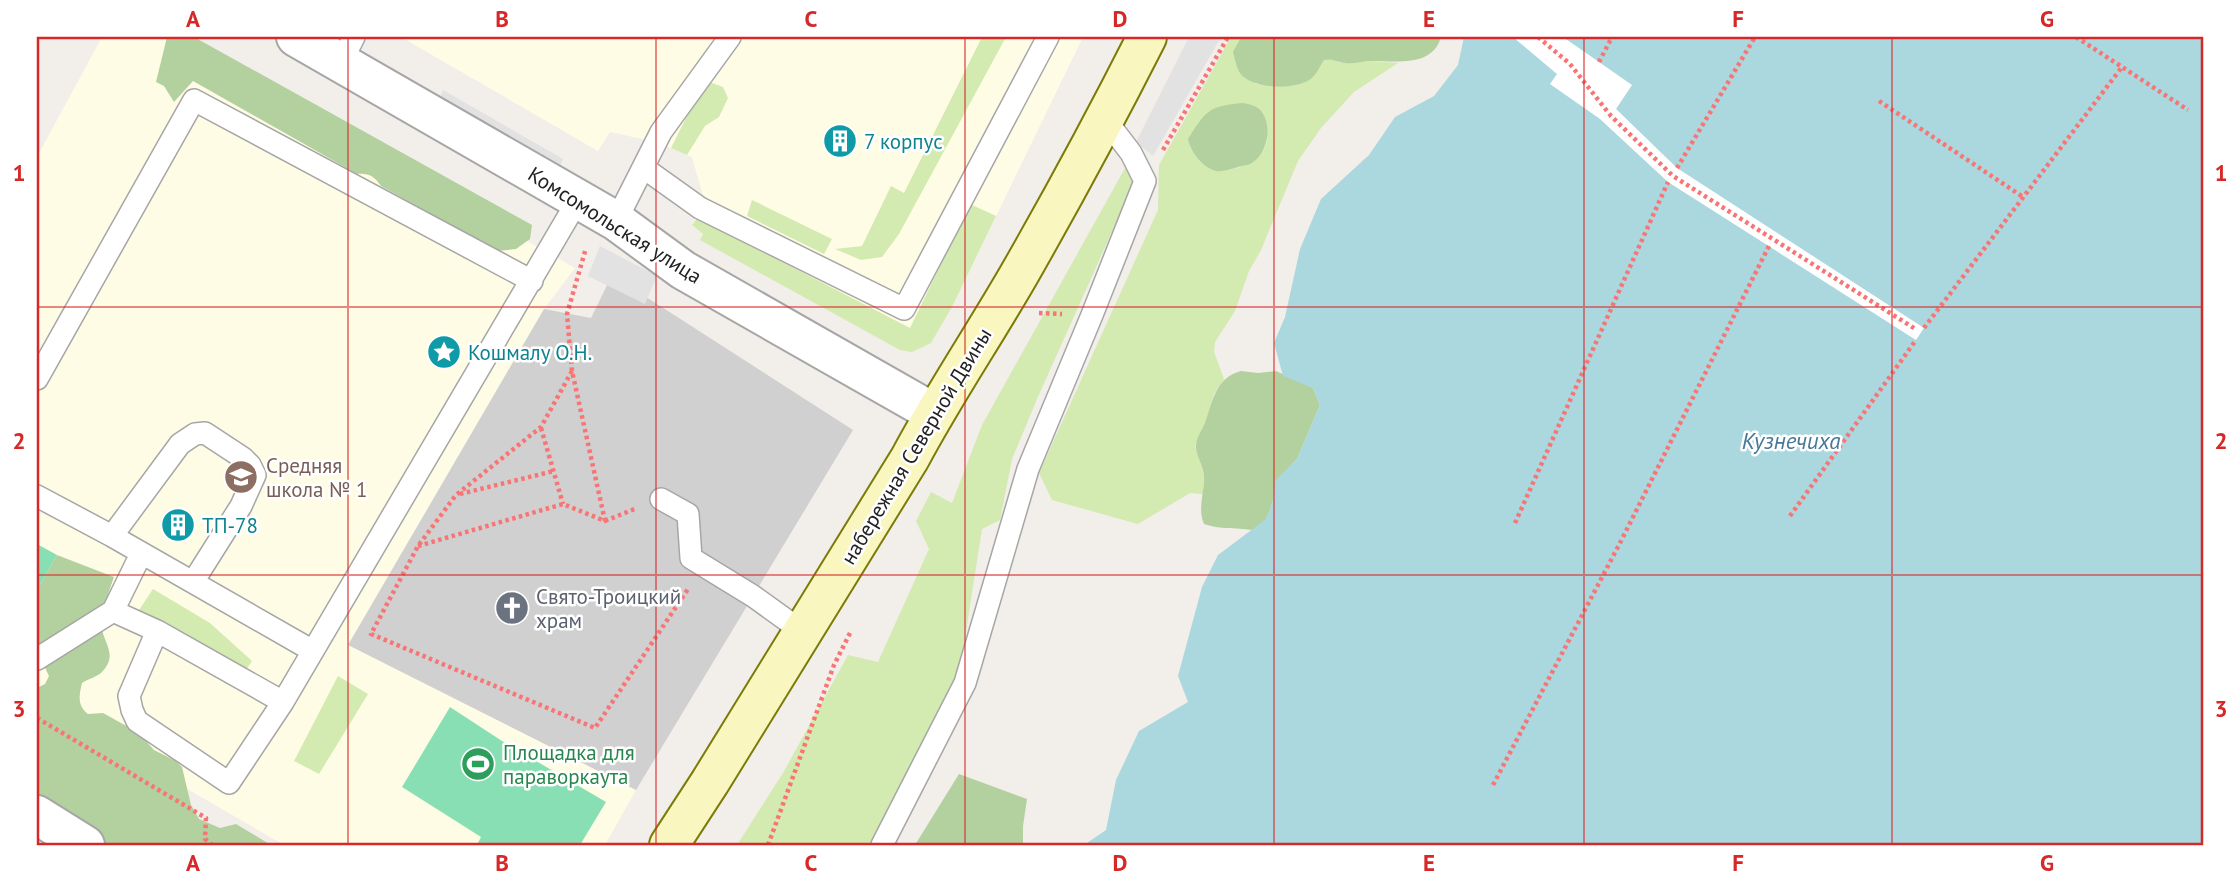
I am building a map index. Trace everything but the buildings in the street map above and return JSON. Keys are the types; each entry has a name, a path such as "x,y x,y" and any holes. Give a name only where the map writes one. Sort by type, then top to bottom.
{"street":[{"name":"Комсомольская улица","path":"296,37 348,50 578,200 616,221 683,270 934,413"},
{"name":"набережная Северной Двины","path":"669,845 910,458 934,413 1020,273 1147,37"},
{"path":"37,815 85,845"}],"lane":[{"path":"616,221 662,132 730,37"},
{"path":"644,168 700,208 904,309 1048,37"},
{"path":"37,379 194,100 532,281"},
{"path":"882,845 965,682 1028,469 1145,181 1131,153 1105,119"},
{"path":"157,631 129,696 137,721 229,783 283,702 578,200"},
{"path":"112,536 180,444 195,434 205,433 243,458 255,475 241,506 193,582"},
{"path":"37,496 313,651"},
{"path":"661,499 688,514 691,558 761,601 803,632"},
{"path":"37,659 113,611 141,554"},
{"path":"113,611 157,631 283,702"}],"path":[{"path":"1145,181 1228,37"},
{"path":"1538,37 1570,64 1611,116 1673,176 1917,330"},
{"path":"1600,62 1612,37"},
{"path":"1677,168 1755,37"},
{"path":"2076,37 2188,110"},
{"path":"1924,328 2122,66"},
{"path":"1879,101 2023,197"},
{"path":"1515,523 1668,182"},
{"path":"1493,785 1621,541 1769,246"},
{"path":"418,546 563,504 605,521 572,371 567,313 586,248"},
{"path":"1027,313 1092,315"},
{"path":"1790,516 1916,340"},
{"path":"572,371 541,428 456,495 418,546 370,634 595,728 704,565"},
{"path":"541,428 563,504"},
{"path":"456,495 554,471"},
{"path":"768,845 834,665 852,628"},
{"path":"37,718 206,818 205,839 212,845"}],"shaded area":[{"name":"Средняя школа № 1","path":"102,37 166,37 575,268 544,309 349,645 636,790 605,845 284,845 37,702 37,157"},
{"path":"401,37 1083,37 953,305 902,345 701,238 703,234 692,225 704,200 692,157 656,142 610,132 598,151"},
{"path":"1189,37 1221,37 1153,156 1136,142"},
{"path":"443,90 563,159 556,176 435,110"},
{"path":"600,246 657,276 645,304 588,276"},
{"path":"612,275 853,430 636,790 348,645 544,309 591,318"}],"green space":[{"path":"167,37 194,37 532,225 530,239 516,249 497,251 381,186 371,176 357,174 193,81 174,102 164,86 156,82"},
{"path":"982,37 1006,37 899,234 882,257 861,260 835,249 862,246 891,186 904,193"},
{"path":"1231,37 1241,37 1237,44 1256,84 1295,85 1310,78 1324,60 1331,58 1341,63 1398,63 1354,92 1321,128 1298,161 1261,250 1249,271 1235,311 1215,342 1214,352 1224,379 1214,394 1195,445 1204,475 1203,494 1190,493 1138,524 1052,500 1039,473 1158,210 1159,165","holes":["1250,105 1263,113 1267,141 1260,155 1240,167 1216,171"]},
{"path":"1241,37 1441,37 1436,47 1421,58 1410,61 1351,63 1324,60 1314,76 1305,82 1274,86 1254,82 1240,73 1233,52"},
{"path":"712,83 723,87 728,98 719,117 705,126 687,155 671,148 702,86"},
{"path":"1243,103 1258,108 1265,118 1268,131 1262,152 1248,165 1221,171 1211,169 1198,158 1188,139 1204,116 1215,108"},
{"path":"1129,161 1136,178 1012,459 1000,520 982,529 962,657 952,689 875,845 737,845 783,773 848,655 878,662 929,549 916,521 931,492 952,503 982,425"},
{"path":"752,200 832,239 824,254 747,216"},
{"path":"970,204 996,216 953,305 931,343 912,352 900,350 700,240 703,234 692,225 697,218 910,328"},
{"path":"1241,371 1276,371 1313,388 1320,405 1297,459 1276,481 1266,520 1252,530 1204,524 1201,506 1204,475 1196,448 1216,391 1232,374"},
{"path":"37,544 57,555 37,590"},
{"path":"57,555 114,577 106,600 100,607 109,661 100,674 82,683 80,700 84,711 88,714 103,713 139,733 154,750 176,761 182,767 191,805 199,819 220,828 236,824 271,845 103,845 37,802 37,688 45,684 49,676 37,651 37,590"},
{"path":"153,589 210,623 252,661 246,670 137,613"},
{"path":"338,676 368,694 319,774 294,761"},
{"name":"Площадка для параворкаута","path":"450,707 606,802 580,845 477,845 481,837 402,787"},
{"path":"959,774 1027,799 1023,845 915,845"}],"water":[{"name":"Кузнечиха","path":"1464,37 2203,37 2203,845 1084,845 1106,830 1116,780 1139,731 1188,702 1178,676 1202,587 1218,555 1266,519 1273,501 1275,481 1297,459 1320,405 1313,388 1283,376 1274,343 1285,317 1300,249 1321,199 1369,155 1395,117 1434,96 1458,65"}],"pier":[{"path":"1513,37 1563,37 1632,85 1616,109 1677,168 1924,328 1916,340 1668,182 1600,119 1550,84 1557,74"}],"place":[{"name":"7 корпус","path":"840,141"},
{"name":"Кошмалу О.Н.","path":"444,352"},
{"name":"Средняя школа № 1","path":"241,477"},
{"name":"ТП-78","path":"178,525"},
{"name":"Свято-Троицкий храм","path":"512,608"},
{"name":"Площадка для параворкаута","path":"478,764"}]}
